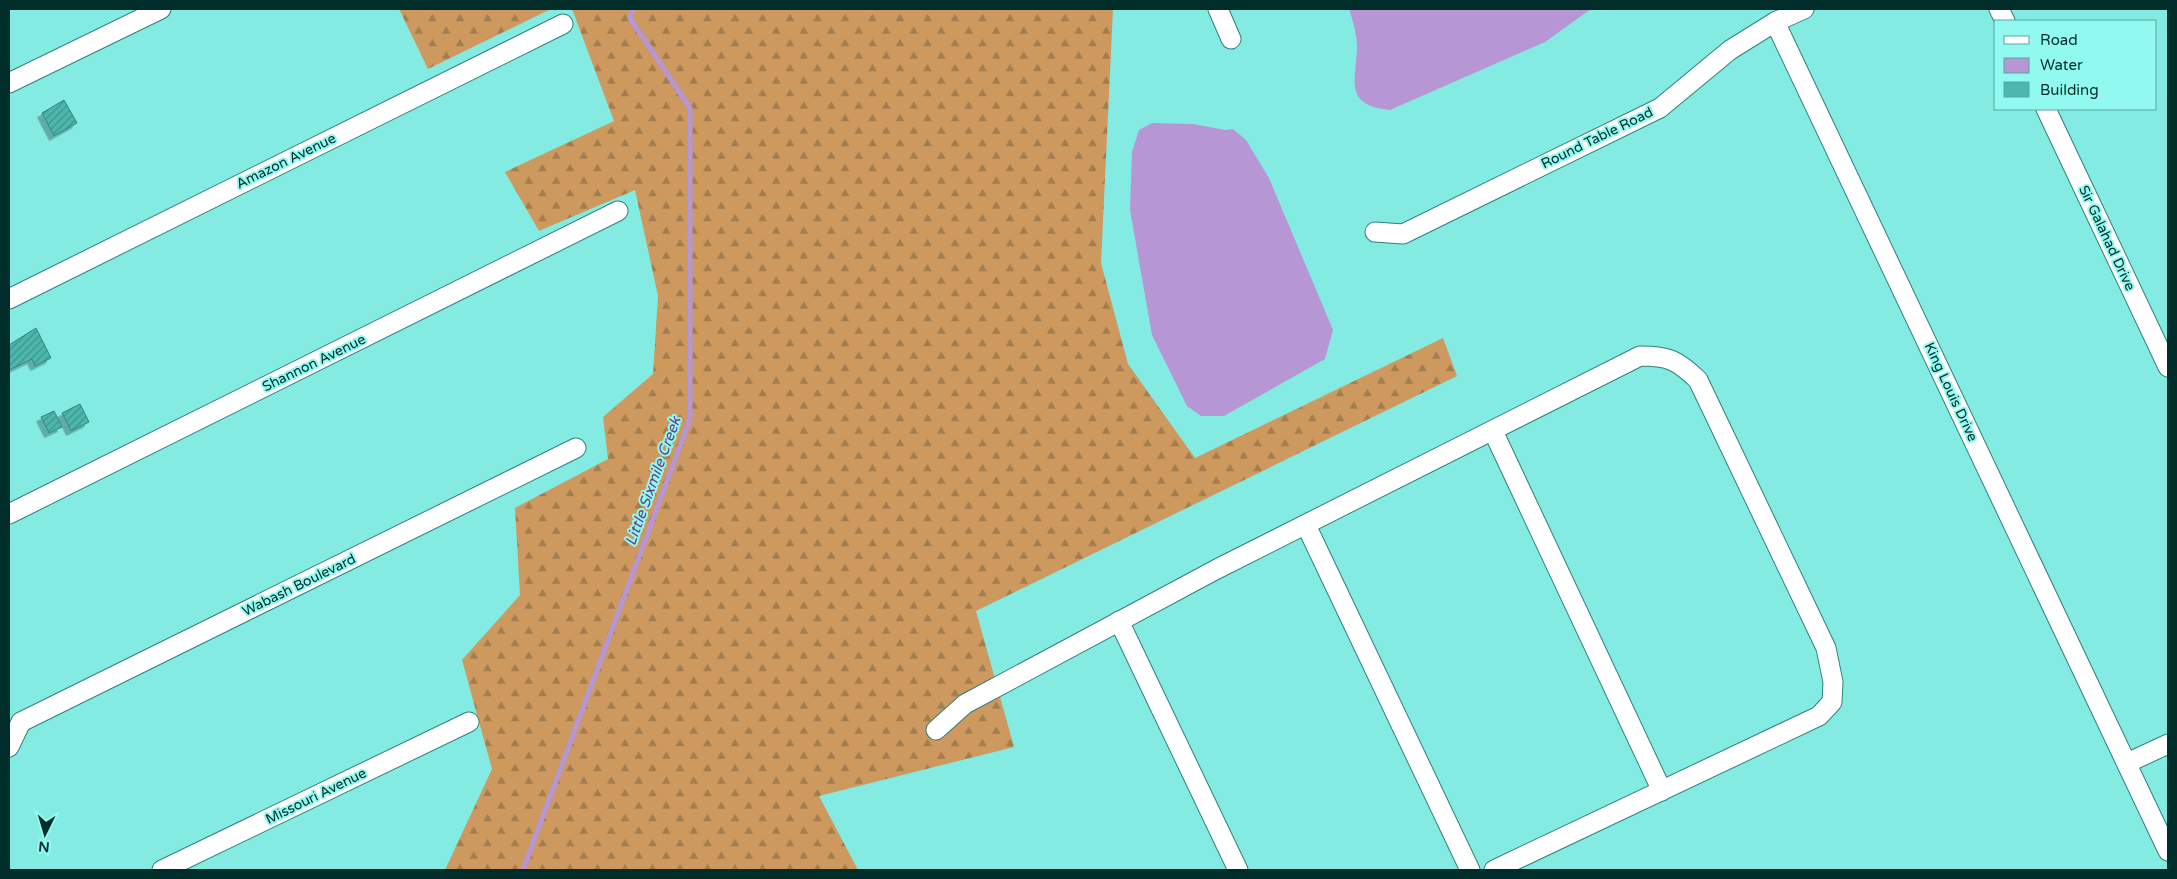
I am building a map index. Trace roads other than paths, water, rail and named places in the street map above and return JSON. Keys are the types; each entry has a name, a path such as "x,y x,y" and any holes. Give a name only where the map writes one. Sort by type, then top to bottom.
{"street":[{"path":"9,83 162,9"},
{"path":"1218,9 1231,39"},
{"name":"Round Table Road","path":"1375,232 1402,234 1660,108 1730,50 1775,22 1804,9"},
{"name":"King Louis Drive","path":"1775,22 2168,851"},
{"name":"Amazon Avenue","path":"9,299 563,24"},
{"name":"Sir Galahad Drive","path":"2046,110 2168,367"},
{"name":"Shannon Avenue","path":"9,514 618,211"},
{"path":"936,730 964,704 1306,524 1640,356 1664,356 1680,363 1698,380 1826,648 1833,682 1832,702 1819,716 1494,870"},
{"path":"1492,431 1662,791"},
{"name":"Wabash Boulevard","path":"15,722 576,448"},
{"path":"1306,524 1470,870"},
{"path":"1119,621 1238,870"},
{"path":"9,747 15,722"},
{"name":"Missouri Avenue","path":"162,870 469,722"},
{"path":"2127,763 2168,744"}],"water":[{"path":"1349,9 1591,9 1545,42 1390,110 1365,103 1359,97 1355,81 1357,42"},
{"path":"1152,123 1193,124 1225,130 1233,129 1246,140 1269,178 1333,330 1325,359 1224,416 1201,416 1187,406 1152,335 1130,210 1132,152 1139,130"}],"waterway":[{"name":"Little Sixmile Creek","path":"523,870 690,419 690,108 630,18 633,9"}]}
